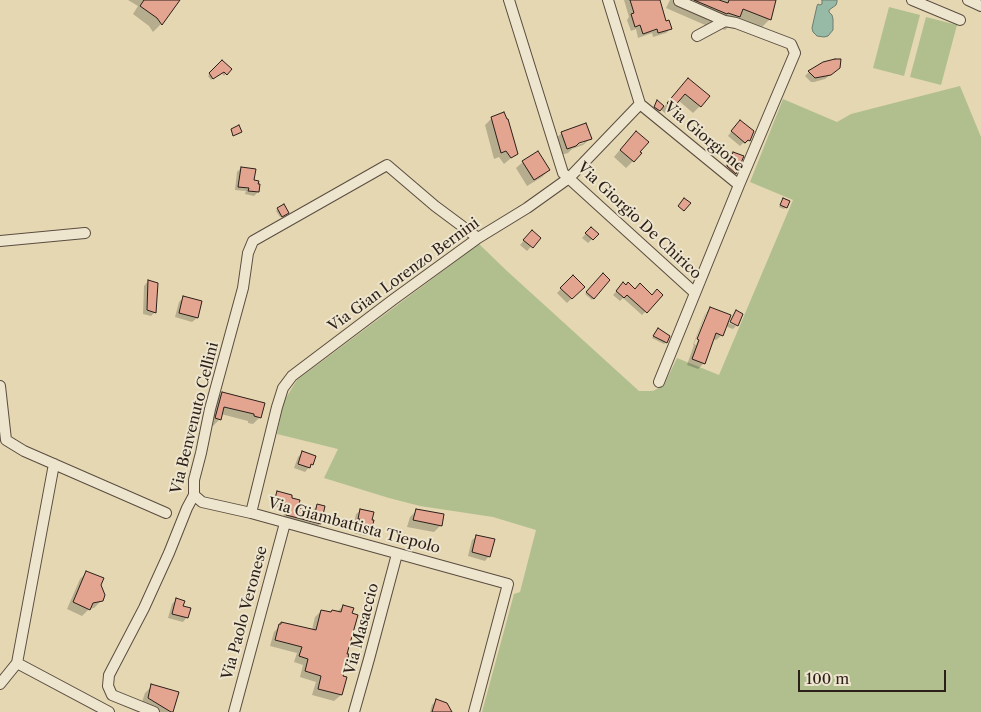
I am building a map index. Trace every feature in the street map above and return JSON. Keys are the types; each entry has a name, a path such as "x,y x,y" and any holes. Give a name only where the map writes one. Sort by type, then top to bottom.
{"street":[{"name":"Via Giorgio De Chirico","path":"509,0 563,173 695,293"},
{"name":"Via Giorgione","path":"608,0 640,104 739,185 659,382"},
{"path":"912,0 960,20"},
{"path":"968,0 981,6"},
{"path":"679,1 725,21 736,22 791,44 795,53 739,185"},
{"path":"697,36 725,21"},
{"name":"Via Gian Lorenzo Bernini","path":"251,513 277,407 284,388 292,376 478,238 527,208 569,178 640,104"},
{"name":"Via Benvenuto Cellini","path":"154,712 112,695 108,686 109,675 144,608 194,495 194,480 202,453 210,409 243,288 248,253 253,241 387,165 435,206 478,238"},
{"path":"0,241 86,233"},
{"path":"0,386 3,444 24,451 166,513"},
{"path":"0,684 17,663 54,464"},
{"name":"Via Giambattista Tiepolo","path":"194,495 202,502 285,522 508,584 474,712"},
{"name":"Via Paolo Veronese","path":"234,712 285,522"},
{"name":"Via Masaccio","path":"354,712 370,659 397,554"},
{"path":"17,663 109,712"}],"shaded area":[{"path":"822,0 837,0 836,5 829,10 833,19 833,30 828,36 824,37 817,36 812,28 817,6 822,4"},
{"path":"889,7 920,15 904,76 873,68"},
{"path":"926,17 957,25 941,85 910,77"},
{"path":"960,86 981,137 981,712 482,712 514,594 520,592 536,530 493,517 420,506 324,478 338,449 277,434 284,401 297,380 479,244 639,391 653,391 664,385 677,358 719,375 793,200 750,182 783,99 837,122 851,114"}],"building":[{"path":"144,0 180,0 162,25 157,18 140,6"},
{"path":"630,0 660,0 666,21 669,20 672,29 658,33 657,29 643,34 640,25 635,27 631,14 634,13"},
{"path":"694,0 719,0 728,3 729,0 776,0 771,20 743,9 740,17 727,14"},
{"path":"841,59 840,68 831,75 815,78 808,71 823,62"},
{"path":"222,60 232,69 227,75 224,72 213,79 209,73"},
{"path":"688,78 710,96 701,107 685,94 673,108 667,103"},
{"path":"657,100 664,106 660,111 654,107"},
{"path":"504,112 508,119 518,154 511,158 506,151 501,153 491,117"},
{"path":"740,120 754,131 750,141 748,140 745,143 731,131"},
{"path":"586,123 592,139 567,149 561,132"},
{"path":"239,125 242,132 233,136 231,129"},
{"path":"636,131 649,142 634,162 620,150"},
{"path":"538,151 550,170 534,180 522,161"},
{"path":"733,152 744,156 736,174 727,166"},
{"path":"241,167 256,169 254,180 259,181 259,192 248,191 249,188 238,187"},
{"path":"684,198 691,203 684,211 678,206"},
{"path":"783,198 790,201 787,208 780,205"},
{"path":"284,204 289,213 282,217 277,208"},
{"path":"591,227 599,234 593,240 585,233"},
{"path":"532,230 541,238 533,248 523,240"},
{"path":"603,273 610,280 594,299 586,292"},
{"path":"573,275 585,287 572,299 560,288"},
{"path":"148,280 158,283 156,313 147,310"},
{"path":"623,282 626,285 628,282 635,289 640,283 652,295 657,289 663,295 647,313 627,295 624,298 616,291"},
{"path":"183,296 202,301 198,318 179,313"},
{"path":"710,307 731,315 723,336 716,333 705,364 692,359 699,340 697,339"},
{"path":"736,310 743,314 738,326 730,322"},
{"path":"658,328 670,336 667,343 653,336"},
{"path":"222,392 265,403 261,418 254,416 254,414 224,407 221,420 215,418"},
{"path":"302,451 316,456 310,468 298,464"},
{"path":"277,491 292,495 292,498 300,500 298,508 315,513 317,504 325,506 321,524 286,515 288,505 274,502"},
{"path":"360,509 374,512 371,532 358,529"},
{"path":"416,509 444,514 442,526 413,520"},
{"path":"476,535 495,539 490,557 472,552"},
{"path":"86,571 104,578 101,585 105,595 103,601 93,603 90,610 73,602"},
{"path":"176,598 185,601 183,606 191,608 188,618 172,614"},
{"path":"343,605 354,608 352,613 358,615 347,654 349,654 343,676 347,677 342,695 318,689 321,676 305,671 308,659 299,656 302,647 275,640 281,622 316,630 321,610 341,612"},
{"path":"151,684 179,692 173,712 148,698"},
{"path":"436,699 447,703 452,712 432,712"}]}
